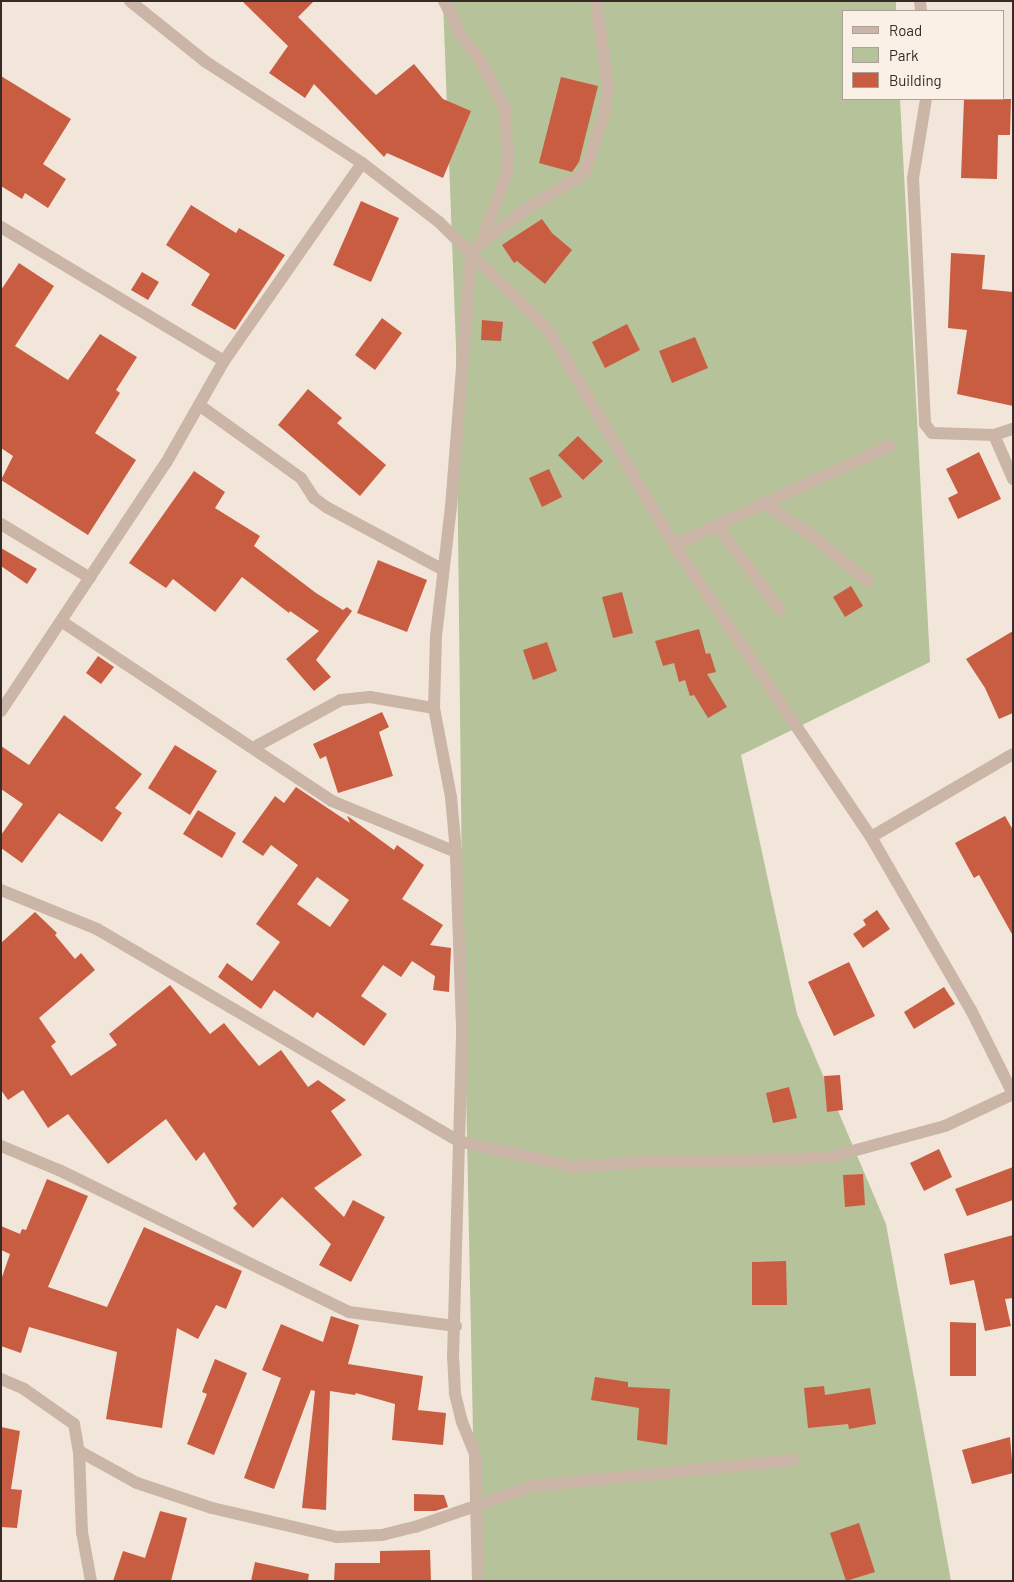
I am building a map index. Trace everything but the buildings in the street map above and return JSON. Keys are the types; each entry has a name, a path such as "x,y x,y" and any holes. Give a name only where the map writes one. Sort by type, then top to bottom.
{"street":[{"path":"1,890 97,929 458,1141 574,1167 638,1162 826,1156 945,1126 1013,1094 970,1010 871,836 674,545 549,331 471,251 362,162 206,62 130,1"},
{"path":"444,1 461,35 482,63 505,109 508,169 482,242"},
{"path":"478,1581 475,1454 462,1422 455,1393 453,1358 456,1326 458,1141 462,1028 456,852 450,797 434,708 436,636 442,569 451,507 471,251 526,209 584,174 603,118 608,87 596,1"},
{"path":"926,100 913,178 925,424 932,433 994,435 1013,429"},
{"path":"1,711 166,462 224,361 362,162"},
{"path":"1,227 224,361"},
{"path":"199,405 301,478 314,498 328,508 442,569"},
{"path":"994,435 1013,479"},
{"path":"674,545 889,446"},
{"path":"762,503 808,533 868,581"},
{"path":"1,524 90,578"},
{"path":"717,525 780,610"},
{"path":"61,621 332,801 456,852"},
{"path":"253,748 341,700 370,697 434,708"},
{"path":"871,836 1013,754"},
{"path":"1,1146 61,1171 349,1312 456,1326"},
{"path":"1,1379 24,1389 74,1424 79,1451 82,1532 91,1581"},
{"path":"79,1451 136,1483 212,1508 337,1537 382,1535 533,1486 792,1460"}],"green space":[{"path":"443,1 896,1 896,10 842,10 842,100 900,100 930,662 741,755 797,1014 886,1224 951,1581 476,1581 462,891 456,347"}]}
